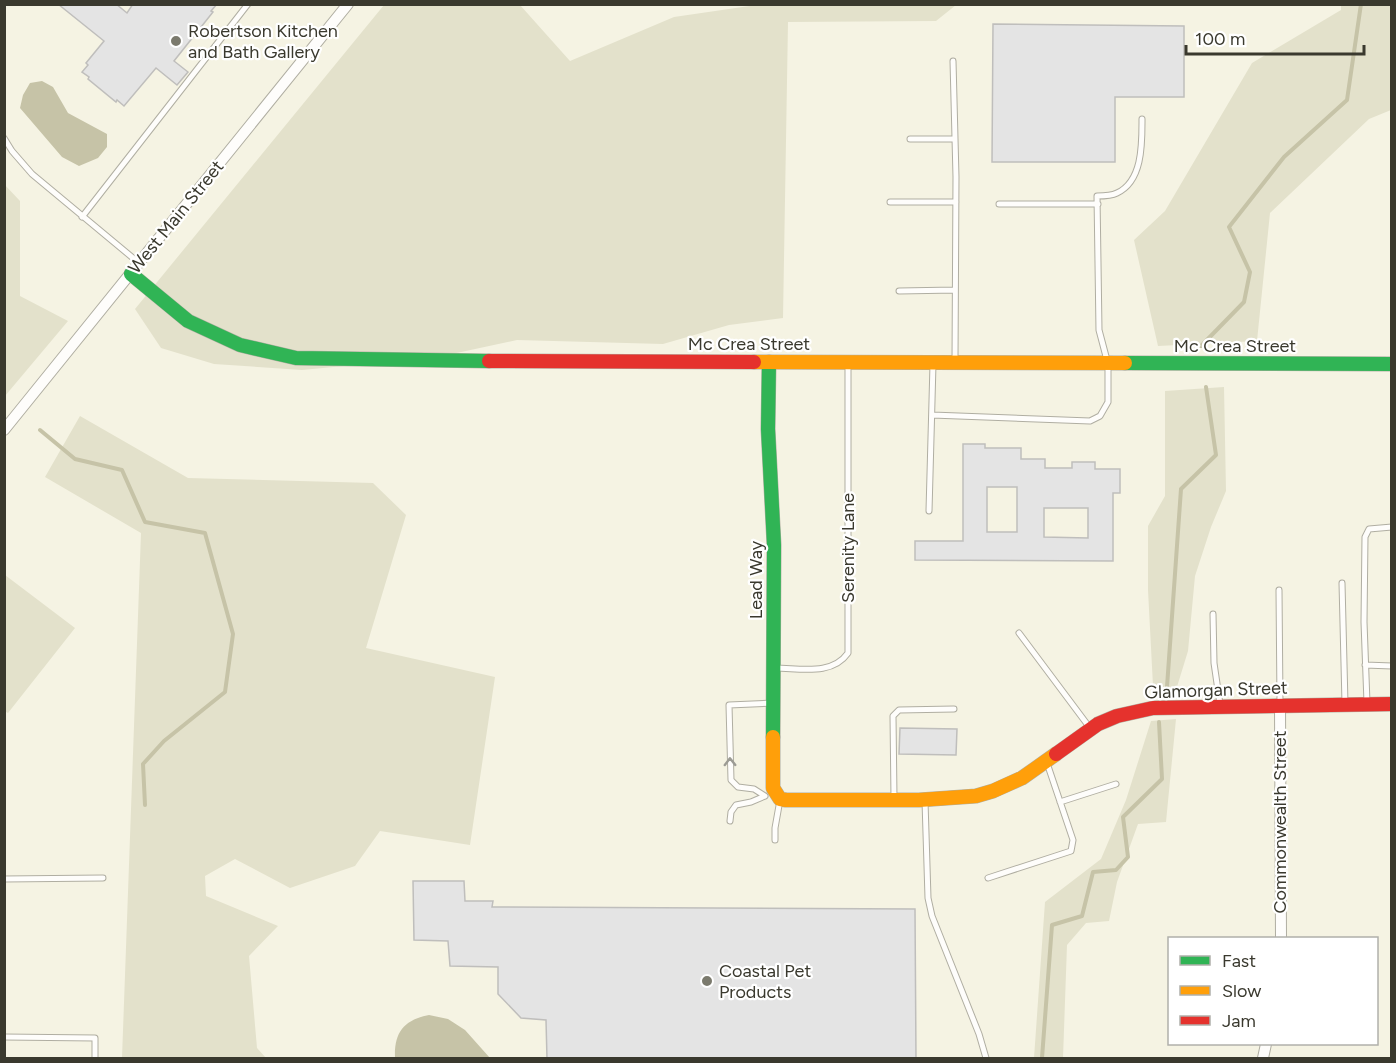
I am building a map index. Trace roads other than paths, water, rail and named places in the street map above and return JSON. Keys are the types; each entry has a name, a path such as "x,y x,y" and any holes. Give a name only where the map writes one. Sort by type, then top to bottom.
{"street":[{"name":"West Main Street","path":"4,430 348,4"},
{"name":"Mc Crea Street","path":"135,268 188,321 240,345 296,358 427,361 1392,363"},
{"name":"Lead Way","path":"769,362 768,419 774,544 774,797"},
{"name":"Glamorgan Street","path":"774,797 924,800 963,798 993,791 1022,778 1091,729 1117,716 1137,710 1164,706 1392,704"},
{"name":"Commonwealth Street","path":"1281,705 1281,937"}],"lane":[{"path":"82,217 248,4"},
{"path":"953,61 956,202 955,363"},
{"path":"932,415 1090,421 1100,416 1108,402 1108,364 1099,330 1097,196 1114,195 1126,188 1137,168 1142,150 1142,119"},
{"path":"4,138 32,174 82,217 135,268"},
{"path":"910,139 955,140"},
{"path":"890,202 956,202"},
{"path":"999,204 1098,204"},
{"path":"899,291 955,290"},
{"name":"Serenity Lane","path":"774,668 827,669 842,662 848,653 848,362"},
{"path":"930,511 933,362"},
{"path":"1367,705 1365,537 1369,529 1392,527"},
{"path":"1342,583 1345,705"},
{"path":"1279,590 1281,705"},
{"path":"1213,614 1214,663 1220,706"},
{"path":"1019,633 1091,729"},
{"path":"1365,665 1392,666"},
{"path":"774,703 729,705 731,780 738,787 754,789 774,797"},
{"path":"894,800 893,716 899,710 954,709"},
{"path":"988,878 1071,851 1073,840 1047,761"},
{"path":"1060,802 1116,784"},
{"path":"730,821 730,812 736,805 774,797"},
{"path":"774,797 775,840"},
{"path":"924,800 928,898 932,916 987,1059"},
{"path":"4,879 104,878"},
{"path":"4,1037 95,1038 95,1059"}],"waterway":[{"path":"1201,346 1244,302 1250,272 1229,227 1284,157 1347,100 1361,4"},
{"path":"1167,687 1181,489 1216,455 1206,387"},
{"path":"40,430 75,459 122,470 145,522 205,533 233,634 225,692 164,741 143,764 145,805"},
{"path":"1042,1058 1052,925 1082,916 1093,872 1116,870 1128,857 1123,817 1162,779 1159,722"}],"place":[{"name":"Robertson Kitchen and Bath Gallery","path":"176,41"},
{"name":"Coastal Pet Products","path":"707,981"}]}
